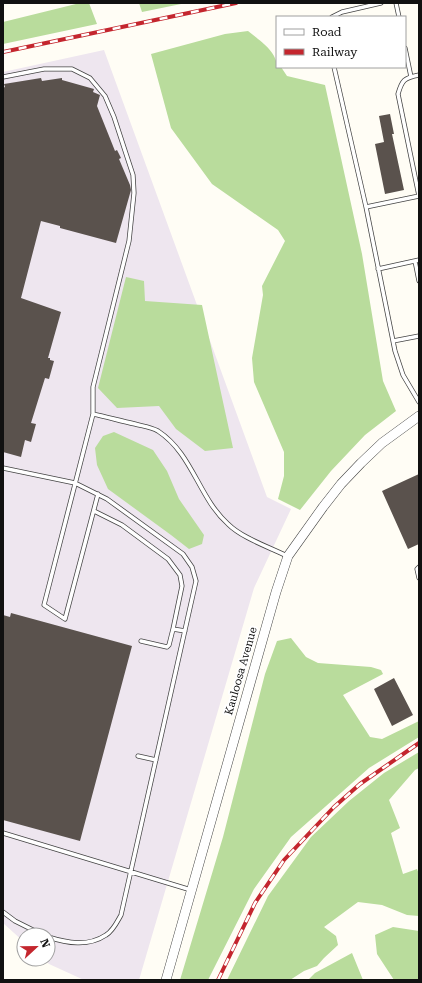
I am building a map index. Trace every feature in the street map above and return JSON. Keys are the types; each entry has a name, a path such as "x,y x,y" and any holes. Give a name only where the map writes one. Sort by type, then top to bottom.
{"street":[{"name":"Kauloosa Avenue","path":"166,980 276,592 288,556 323,507 361,463 382,443 419,416"}],"lane":[{"path":"334,16 342,12 381,3"},
{"path":"396,3 398,16"},
{"path":"406,53 411,77"},
{"path":"334,68 366,207 393,341 403,374 419,402"},
{"path":"3,77 44,69 72,69 90,78 105,96 114,117 133,175 134,193 129,241 93,386 93,414 44,605 65,619 98,494"},
{"path":"366,207 419,196 398,94 400,84 405,79 419,75"},
{"path":"378,269 417,261 419,281"},
{"path":"393,341 419,336"},
{"path":"93,414 147,427 164,435 184,456 208,500 228,525 244,535 288,556"},
{"path":"3,468 75,483 107,499 183,554 192,567 196,581 121,915 107,935 97,940 83,943 65,942 56,939"},
{"path":"94,512 122,525 168,559 180,575 182,586 169,645 167,647 141,641"},
{"path":"419,567 417,569 419,578"},
{"path":"172,629 184,631"},
{"path":"138,756 156,760"},
{"path":"3,833 191,890"},
{"path":"3,912 15,921 27,927"}],"shaded area":[{"path":"104,50 267,497 291,509 254,588 139,980 84,980 56,967 56,927 16,927 16,935 3,923 3,72"}],"green space":[{"path":"80,3 89,3 97,24 3,44 3,22"},
{"path":"139,3 186,3 142,12"},
{"path":"248,31 271,51 276,61 276,68 282,68 287,76 325,85 362,254 383,381 396,411 365,435 331,471 300,510 278,499 284,476 284,452 254,382 252,358 263,295 262,286 285,241 278,230 212,184 171,128 151,54 225,34"},
{"path":"126,277 144,281 145,301 202,305 233,448 205,451 176,429 159,406 117,408 98,388"},
{"path":"114,432 153,450 167,471 179,499 204,535 202,544 189,549 108,489 97,465 95,448 103,436"},
{"path":"291,638 306,657 318,663 371,667 381,670 383,674 343,695 370,737 382,739 419,721 419,737 369,768 291,837 254,889 208,980 180,980 223,837 265,674 277,641"},
{"path":"419,752 419,768 415,770 389,800 400,828 391,833 403,874 417,869 419,874 419,916 407,915 382,905 358,902 324,927 336,936 338,945 317,966 304,971 290,980 227,980 268,896 311,837 349,801 384,773"},
{"path":"393,927 419,931 419,980 394,980 377,954 375,935"},
{"path":"352,953 363,980 308,980 315,973"}],"building":[{"path":"41,78 42,81 62,78 62,80 94,89 93,92 100,95 97,106 115,151 117,150 121,158 119,159 131,190 116,243 60,228 60,226 41,221 21,298 61,312 48,358 54,361 49,379 45,378 31,423 36,424 31,442 25,440 21,457 3,452 3,88 5,87 4,84"},
{"path":"390,114 394,134 392,134 404,190 385,194 375,144 384,142 379,116"},
{"path":"419,474 419,544 408,549 382,491"},
{"path":"11,613 132,646 80,841 3,820 3,615 10,617"},
{"path":"394,678 413,715 392,726 374,689"}],"railway":[{"path":"3,52 236,3"},
{"path":"218,980 255,903 284,860 334,807 360,784 419,743"}]}
